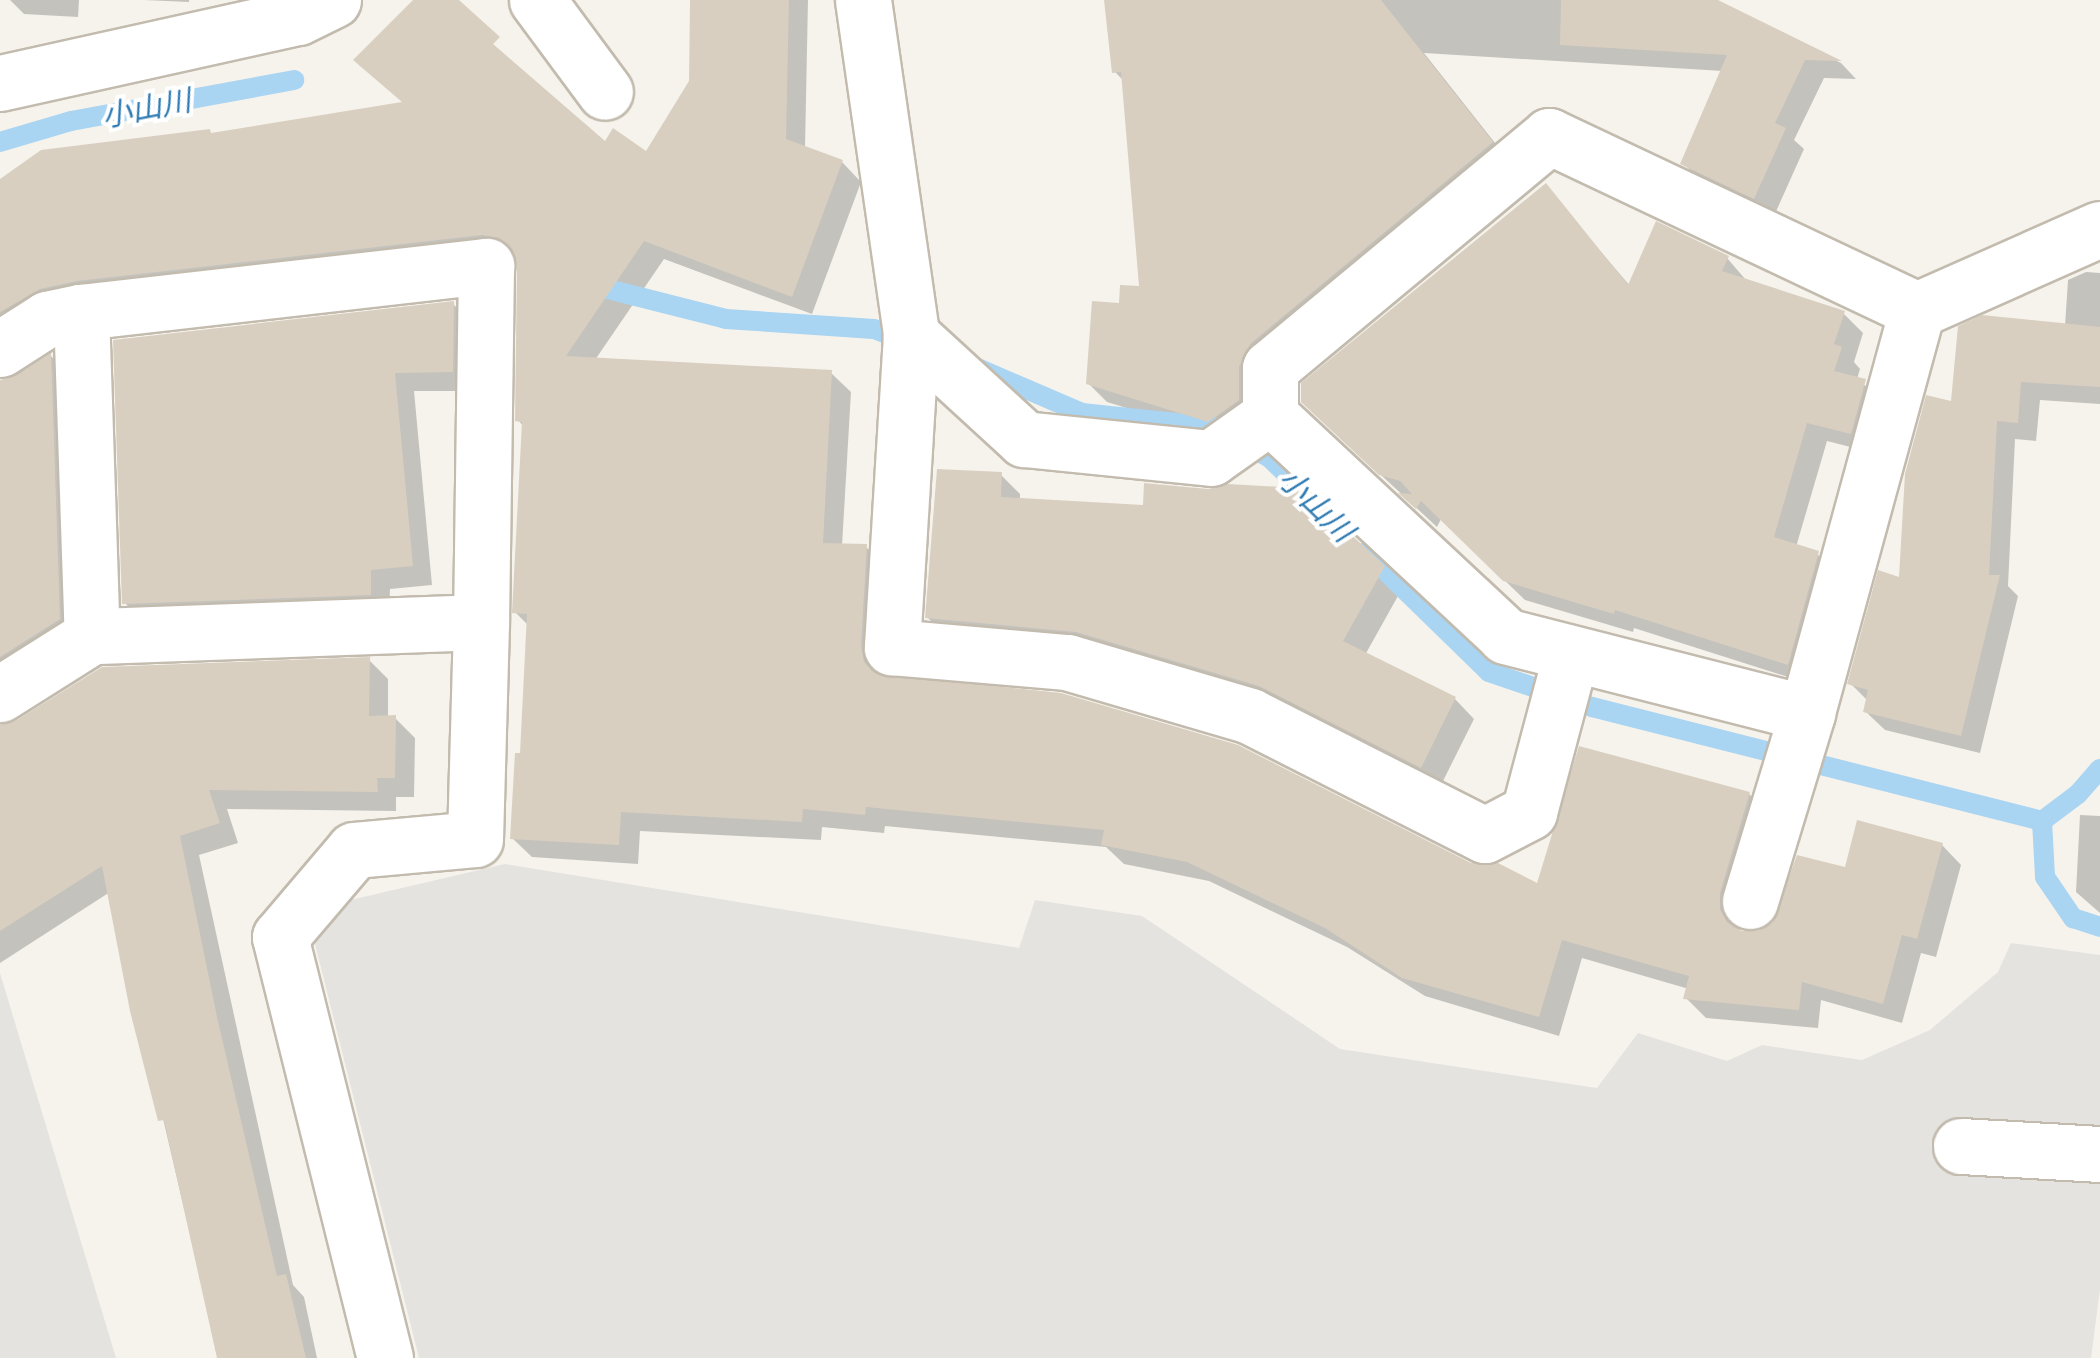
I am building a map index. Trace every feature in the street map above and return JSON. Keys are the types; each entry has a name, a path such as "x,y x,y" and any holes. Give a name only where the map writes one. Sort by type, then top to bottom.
{"street":[{"path":"0,84 298,17 333,0"},
{"path":"537,0 605,92"},
{"path":"863,0 912,335 892,648 1067,662 1250,716 1486,836 1529,812 1571,657"},
{"path":"1806,715 1571,657 1506,636 1270,416 1270,368 1549,136 1917,310 2100,229"},
{"path":"0,349 47,318 80,312 486,266 476,839 354,850 280,937 385,1358"},
{"path":"1750,901 1806,715 1917,310"},
{"path":"80,312 92,636"},
{"path":"912,335 1024,440 1211,458 1270,416"},
{"path":"0,694 92,636 481,622"},
{"path":"1961,1146 2100,1154"}],"shaded area":[{"path":"505,864 1019,948 1035,900 1142,916 1340,1049 1597,1088 1638,1033 1727,1061 1762,1045 1862,1060 1930,1030 1998,972 2011,943 2100,955 2100,1289 2091,1358 419,1358 315,944 346,901"},
{"path":"0,973 116,1358 0,1358"}],"building":[{"path":"413,0 459,0 500,37 493,44 605,141 613,128 646,151 689,81 690,0 789,0 786,139 843,160 792,297 644,241 566,356 832,370 823,543 867,544 861,645 864,662 875,673 1061,693 1238,745 1471,863 1498,863 1537,883 1579,746 1750,792 1720,893 1720,909 1727,922 1742,931 1758,931 1772,923 1797,855 1845,867 1857,820 1943,843 1917,939 1902,935 1883,1004 1802,982 1799,1010 1683,999 1689,976 1562,940 1539,1017 1402,978 1325,928 1187,862 1101,845 1104,830 866,807 865,815 803,809 802,822 621,812 619,845 510,839 515,753 520,753 527,614 512,613 522,422 515,421 517,266 512,249 499,238 482,235 77,281 40,289 0,312 0,179 41,150 210,129 211,133 402,102 353,60"},
{"path":"1104,0 1381,0 1493,142 1250,344 1239,367 1239,400 1208,422 1086,384 1092,301 1119,303 1120,285 1139,286 1121,72 1112,73"},
{"path":"1561,0 1718,0 1842,61 1805,60 1775,123 1786,128 1754,199 1680,164 1727,55 1560,45"},
{"path":"1546,183 1628,285 1656,221 1729,256 1722,271 1845,311 1834,344 1842,347 1834,371 1866,379 1851,434 1807,423 1774,537 1819,551 1788,665 1615,610 1614,614 1503,581 1421,501 1416,509 1398,493 1412,494 1400,481 1379,475 1301,402 1301,383"},
{"path":"454,301 453,372 395,373 413,566 371,570 371,595 122,604 113,340"},
{"path":"1982,315 2100,327 2100,387 2021,382 2018,423 1997,421 1989,575 2000,575 1961,736 1863,712 1868,690 1847,684 1878,570 1899,577 1905,474 1926,395 1951,401 1958,326"},
{"path":"51,353 60,619 0,657 0,380 17,375"},
{"path":"937,469 1002,472 1001,497 1143,505 1144,483 1208,489 1228,484 1301,488 1385,566 1343,641 1456,697 1421,768 1259,686 1076,632 925,618"},
{"path":"370,657 369,716 396,715 395,778 377,778 378,792 209,790 220,823 180,836 277,1276 286,1274 306,1358 217,1358 164,1120 158,1121 130,1011 102,866 0,931 0,725 17,720 102,667"}],"waterway":[{"name":"小山川","path":"0,142 71,121 294,80"},
{"name":"小山川","path":"587,278 596,286 726,319 874,329 908,342"},
{"name":"小山川","path":"968,364 1082,413 1213,427 1270,458 1320,507"},
{"name":"小山川","path":"1366,552 1489,672 1592,707 2042,821 2078,794 2100,769"},
{"path":"2042,821 2045,877 2073,918 2100,927"}]}
